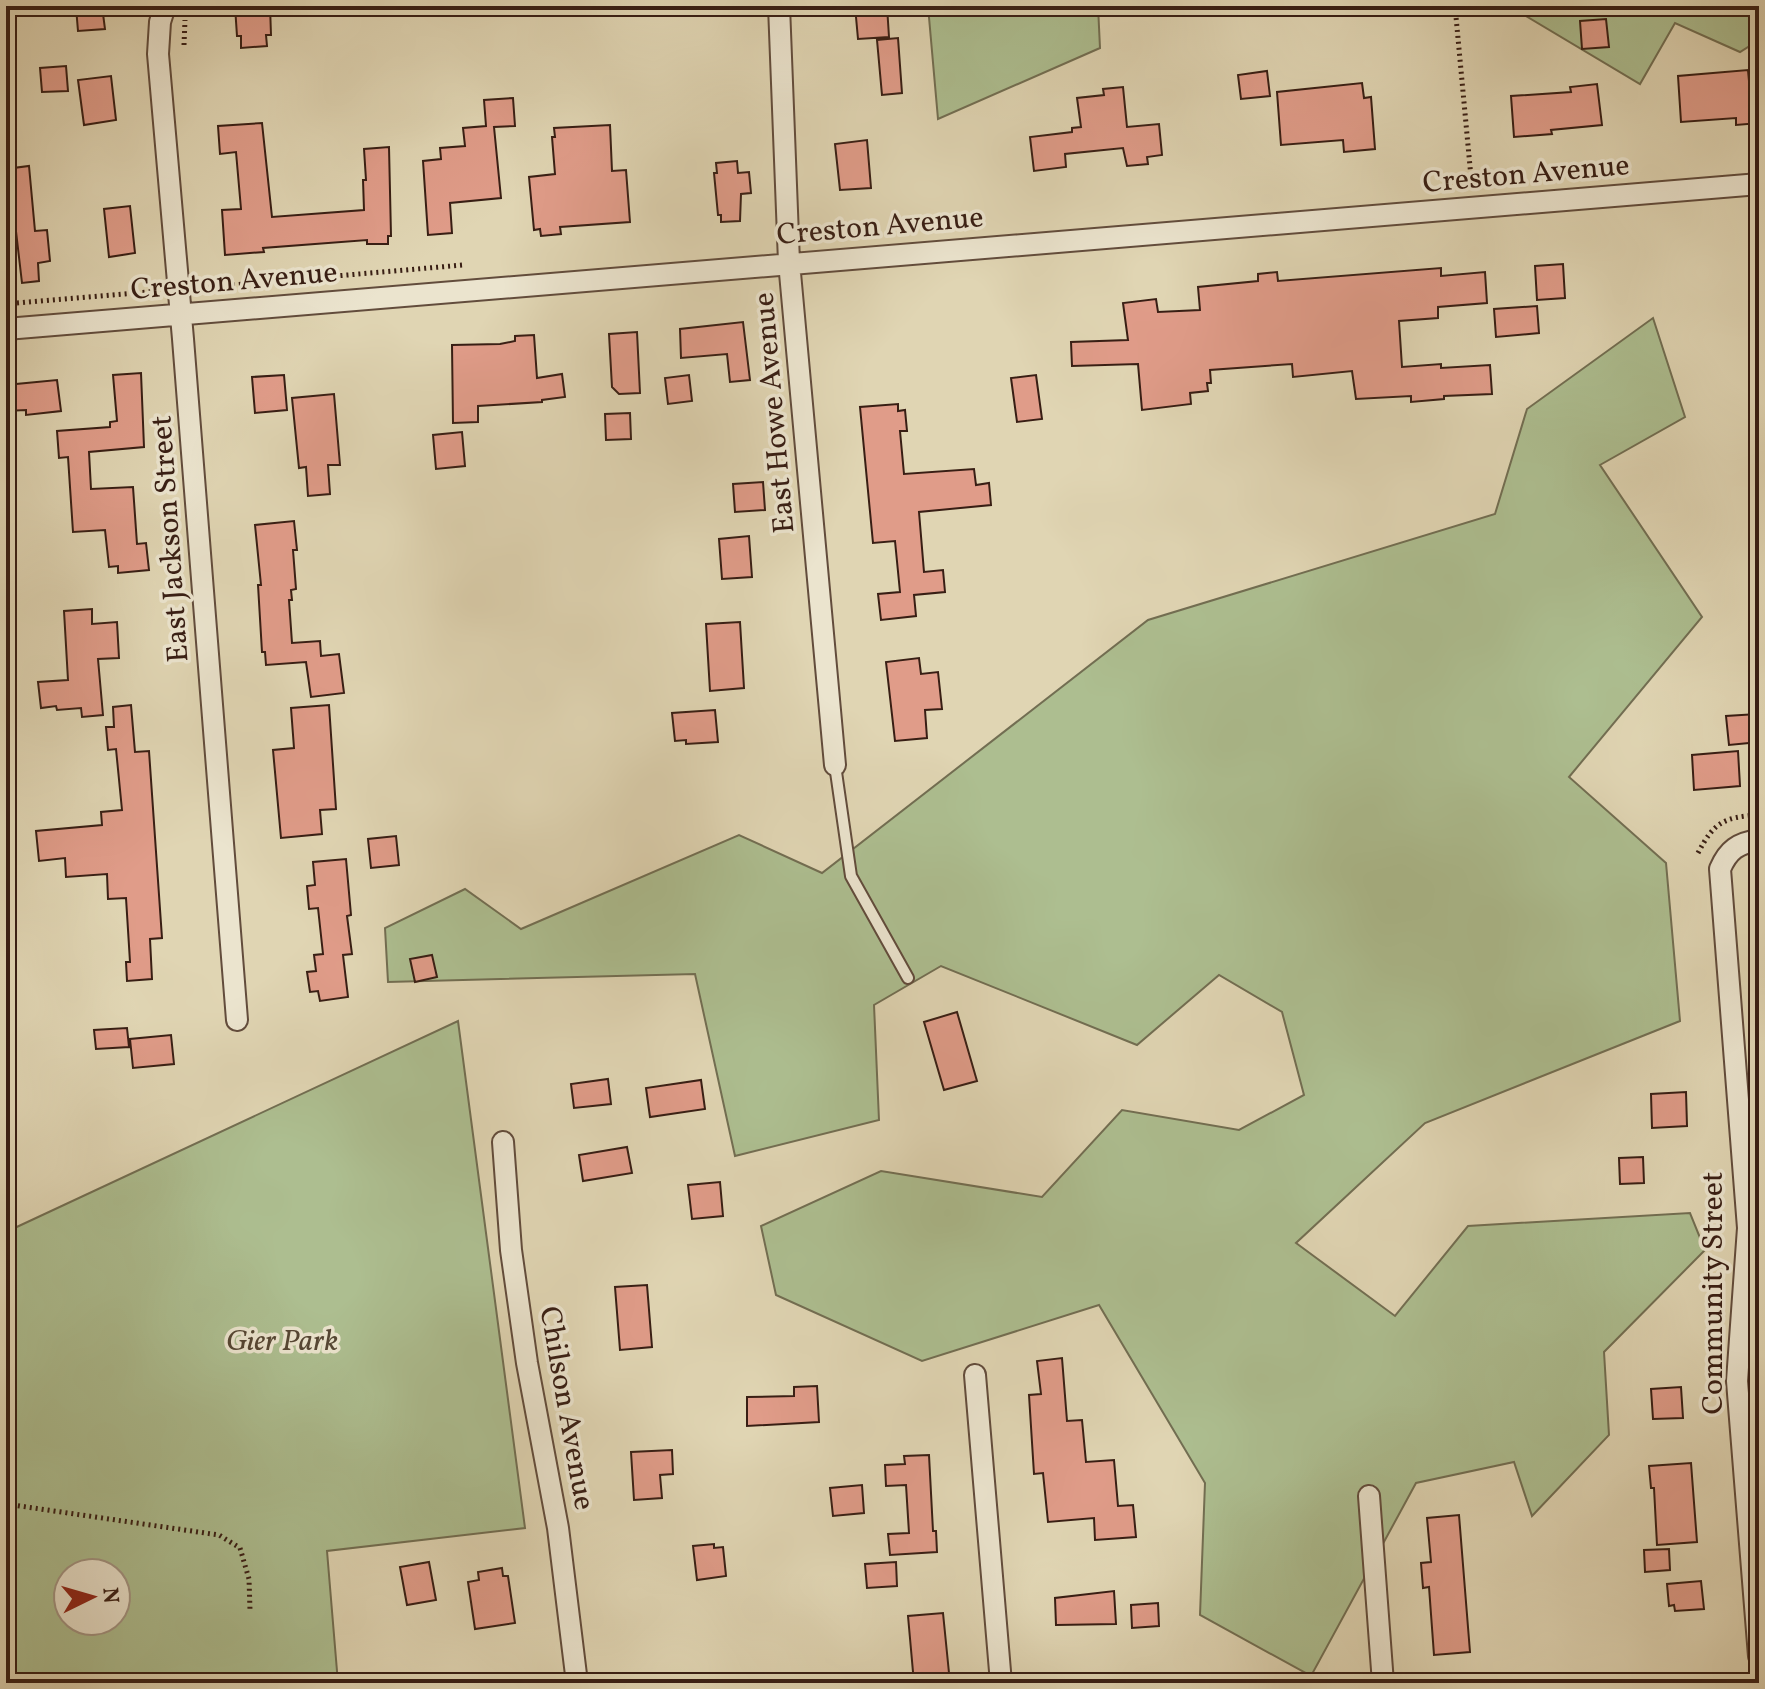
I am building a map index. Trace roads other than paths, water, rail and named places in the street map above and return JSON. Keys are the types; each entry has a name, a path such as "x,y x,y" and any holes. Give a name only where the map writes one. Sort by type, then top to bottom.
{"street":[{"name":"East Jackson Street","path":"165,6 160,22 158,54 237,1020"},
{"name":"East Howe Avenue","path":"779,6 789,262 835,765"},
{"name":"Creston Avenue","path":"6,329 1759,184"},
{"name":"Community Street","path":"1750,842 1727,853 1720,869 1748,1228 1753,1256 1737,1381 1759,1656"},
{"name":"Chilson Avenue","path":"503,1142 511,1250 527,1363 558,1528 577,1683"},
{"path":"975,1375 1001,1683"},
{"path":"1369,1496 1383,1683"}],"lane":[{"path":"835,765 851,876 908,978"}],"park label":[{"name":"Gier Park","path":"282,1340"}]}
